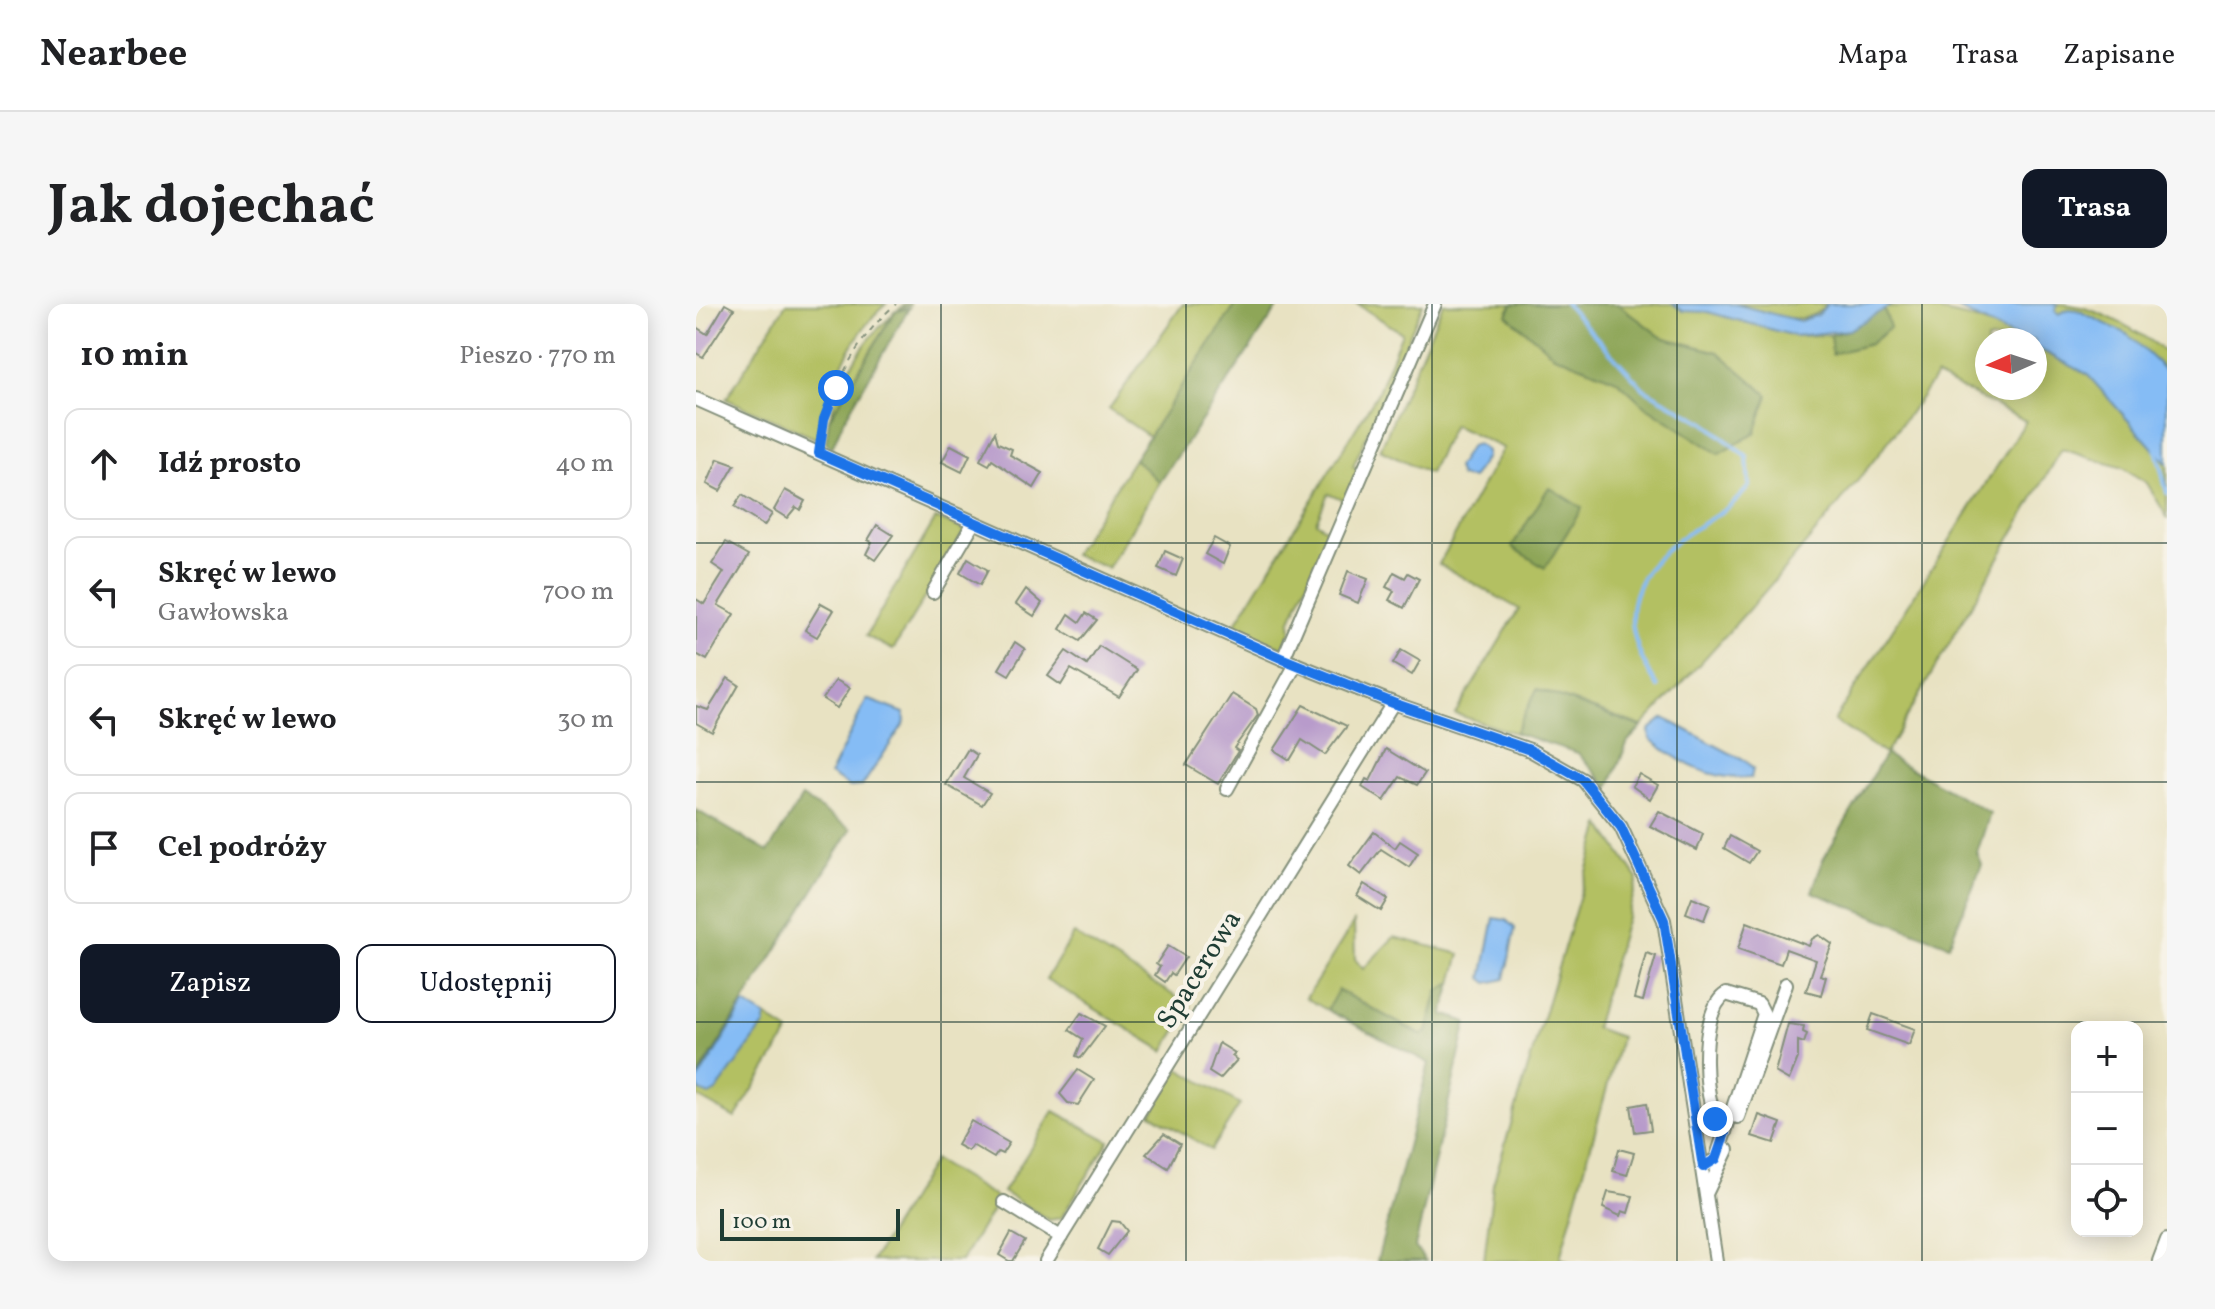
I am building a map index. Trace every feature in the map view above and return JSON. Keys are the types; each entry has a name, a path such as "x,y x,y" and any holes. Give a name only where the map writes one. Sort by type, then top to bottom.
{"street":[{"path":"1283,659 1435,304"},
{"path":"698,404 819,453 1283,659 1551,760 1583,780 1621,827 1664,920 1716,1261"},
{"path":"933,592 974,522"},
{"path":"1227,789 1296,664"},
{"name":"Spacerowa","path":"1046,1261 1393,703"},
{"path":"1706,1194 1720,1169 1786,984"},
{"path":"1703,1167 1716,1159 1725,1133 1764,1014 1759,1004 1726,994 1715,1006 1704,1047 1715,1119 1725,1133"},
{"path":"1004,1202 1061,1237"},
{"path":"2159,1261 2167,1240"}],"path":[{"path":"819,453 824,419 836,388 871,326 896,304"}],"green space":[{"path":"786,304 886,304 861,332 841,366 817,439 726,399"},
{"path":"1183,304 1236,304 1149,436 1109,409"},
{"path":"1236,304 1280,304 1160,482 1134,459"},
{"path":"1357,304 1423,304 1353,467 1362,470 1336,520 1342,499 1328,493 1316,522 1332,533 1327,537 1290,622 1291,631 1283,648 1236,627 1236,623 1377,394 1402,333"},
{"path":"1443,304 1512,304 1507,315 1554,355 1617,380 1645,406 1718,352 1661,337 1618,304 1673,304 1683,311 1708,312 1795,336 1830,335 1833,354 1890,328 1884,308 1917,308 1954,314 1997,328 1975,328 1975,396 1936,376 1832,513 1642,726 1537,689 1515,733 1455,714 1519,609 1439,564 1503,448 1453,425 1429,474 1380,450"},
{"path":"1512,304 1618,304 1661,337 1718,352 1768,395 1755,433 1719,454 1645,406 1617,380 1554,355 1507,315"},
{"path":"1735,304 1827,304 1817,313 1796,319"},
{"path":"2057,304 2101,314 2143,336 2167,354 2167,372 2116,331 2084,316 2058,314 2054,311"},
{"path":"909,308 842,424 832,448 826,443 829,419 895,312"},
{"path":"1884,308 1890,328 1870,344 1832,354 1830,335 1849,330"},
{"path":"892,315 829,419 858,355"},
{"path":"2047,353 2087,374 2167,464 2167,517 2147,483 2122,468 2062,449 1885,754 1834,721 2026,421 1984,400 2047,400"},
{"path":"1134,459 1160,482 1108,568 1073,555"},
{"path":"1549,487 1582,508 1545,568 1512,547"},
{"path":"936,518 965,530 893,650 866,636"},
{"path":"1537,689 1642,727 1628,741 1609,788 1578,753 1515,733"},
{"path":"1885,754 1990,813 1977,853 1982,865 1949,945 1812,892 1823,860"},
{"path":"802,797 851,829 696,1080 696,810 768,852"},
{"path":"1601,825 1638,879 1595,1028 1621,1037 1560,1258 1568,1261 1484,1261 1493,1184"},
{"path":"1354,922 1355,959 1363,969 1394,937 1460,954 1452,983 1438,991 1427,1032 1420,1035 1339,990 1327,1010 1306,998"},
{"path":"1074,934 1191,1006 1164,1051 1046,979"},
{"path":"1452,983 1443,1014 1467,1022 1415,1247 1426,1261 1377,1261 1429,1063 1327,1010 1338,990 1421,1035 1427,1032 1438,991"},
{"path":"765,1016 789,1032 735,1118 696,1096 696,1085 700,1091 716,1091 765,1024"},
{"path":"1179,1069 1240,1104 1211,1150 1151,1114"},
{"path":"1054,1111 1109,1141 1061,1218 1049,1220 1003,1192"},
{"path":"934,1160 999,1199 961,1261 872,1261"}],"water":[{"path":"1673,304 1735,304 1800,321 1818,315 1827,304 1893,304 1849,330 1795,336 1708,312 1683,311"},
{"path":"1945,304 2057,304 2055,311 2058,314 2069,309 2077,310 2127,334 2167,372 2167,464 2087,374 2047,353 2047,328 1996,328"},
{"path":"1477,444 1486,451 1486,457 1472,479 1460,477 1457,468 1470,446"},
{"path":"867,699 904,713 905,722 862,786 850,787 830,774"},
{"path":"1664,718 1747,762 1753,769 1751,778 1709,773 1673,756 1650,739 1649,730"},
{"path":"1494,918 1506,920 1515,928 1505,979 1488,983 1482,978"},
{"path":"745,1004 765,1016 765,1024 716,1091 709,1095 700,1091 696,1083"}],"building":[{"path":"725,304 734,309 703,357 696,353 696,327 707,334"},
{"path":"995,432 998,443 1012,449 1010,455 1043,473 1034,488 992,460 989,465 980,460"},
{"path":"951,445 970,455 962,472 942,462"},
{"path":"718,459 735,465 720,491 707,484"},
{"path":"785,490 805,501 800,510 796,507 787,518 774,510"},
{"path":"742,495 772,514 764,526 734,507"},
{"path":"877,525 893,535 875,560 866,554 872,542 868,540"},
{"path":"1214,538 1230,547 1223,564 1205,554"},
{"path":"726,542 749,555 718,605 734,614 707,660 696,654 696,599 704,604 724,572 712,564"},
{"path":"1165,551 1183,559 1176,576 1158,568"},
{"path":"968,558 988,570 980,585 960,573"},
{"path":"1348,571 1368,579 1358,603 1339,595"},
{"path":"1394,572 1405,578 1408,573 1419,579 1404,608 1389,600 1394,591 1386,587"},
{"path":"1026,589 1042,603 1034,616 1016,604"},
{"path":"821,603 834,610 817,637 805,630"},
{"path":"1086,613 1097,620 1080,641 1060,629 1069,614 1080,622"},
{"path":"1015,642 1025,649 1009,675 999,669"},
{"path":"1099,646 1137,670 1119,697 1071,669 1061,685 1048,676 1066,651 1087,665"},
{"path":"1401,650 1420,661 1412,675 1393,664"},
{"path":"728,678 739,685 712,732 696,723 696,706 708,710"},
{"path":"836,680 850,688 837,708 823,699"},
{"path":"1232,694 1256,709 1258,715 1234,748 1238,751 1218,784 1186,765"},
{"path":"1303,705 1347,726 1325,755 1302,740 1290,760 1274,750"},
{"path":"968,749 977,755 964,778 990,793 982,805 946,785"},
{"path":"1386,749 1425,773 1417,785 1400,777 1384,801 1362,787 1366,779 1370,781"},
{"path":"1639,774 1658,785 1650,799 1632,786"},
{"path":"1659,811 1703,834 1697,850 1650,826"},
{"path":"1374,832 1395,848 1400,841 1418,853 1409,867 1381,849 1361,875 1349,866"},
{"path":"1730,836 1757,851 1749,863 1724,848"},
{"path":"1364,884 1388,899 1381,911 1357,896"},
{"path":"1692,897 1710,904 1704,920 1686,913"},
{"path":"1747,922 1809,946 1812,939 1819,935 1832,944 1820,975 1826,977 1821,995 1806,991 1816,960 1786,949 1781,964 1738,949"},
{"path":"1168,946 1186,957 1165,982 1155,975 1160,967 1156,964"},
{"path":"1646,953 1656,956 1643,1001 1634,999"},
{"path":"1081,1013 1105,1026 1081,1058 1076,1056 1083,1039 1069,1030"},
{"path":"1873,1014 1915,1029 1909,1045 1867,1030"},
{"path":"1788,1024 1804,1026 1803,1032 1807,1034 1804,1043 1798,1041 1798,1058 1789,1080 1775,1072"},
{"path":"1219,1043 1235,1053 1232,1056 1237,1060 1220,1079 1209,1072"},
{"path":"1078,1070 1094,1080 1078,1105 1068,1103 1060,1094"},
{"path":"1647,1103 1651,1130 1635,1132 1631,1106"},
{"path":"1759,1115 1781,1123 1774,1143 1752,1136"},
{"path":"971,1121 1009,1143 1002,1154 998,1152 994,1158 972,1145 968,1151 957,1145"},
{"path":"1164,1134 1180,1144 1168,1168 1146,1154"},
{"path":"1619,1149 1634,1153 1627,1175 1613,1171"},
{"path":"1608,1192 1633,1196 1628,1213 1622,1211 1620,1216 1603,1208"},
{"path":"1112,1221 1120,1222 1127,1231 1108,1255 1098,1249"},
{"path":"1011,1233 1025,1241 1013,1261 1009,1261 999,1255"}],"waterway":[{"path":"1566,304 1644,389 1705,423 1747,457 1749,486 1728,507 1665,551 1639,585 1633,604 1632,623 1636,643 1658,687"},
{"path":"2156,449 2167,493"}],"route":[{"path":"836,388 824,419 819,453 1283,659 1393,703 1530,750 1583,780 1621,827 1634,849 1664,920 1703,1167 1716,1159 1725,1133 1717,1127 1715,1119"}]}
